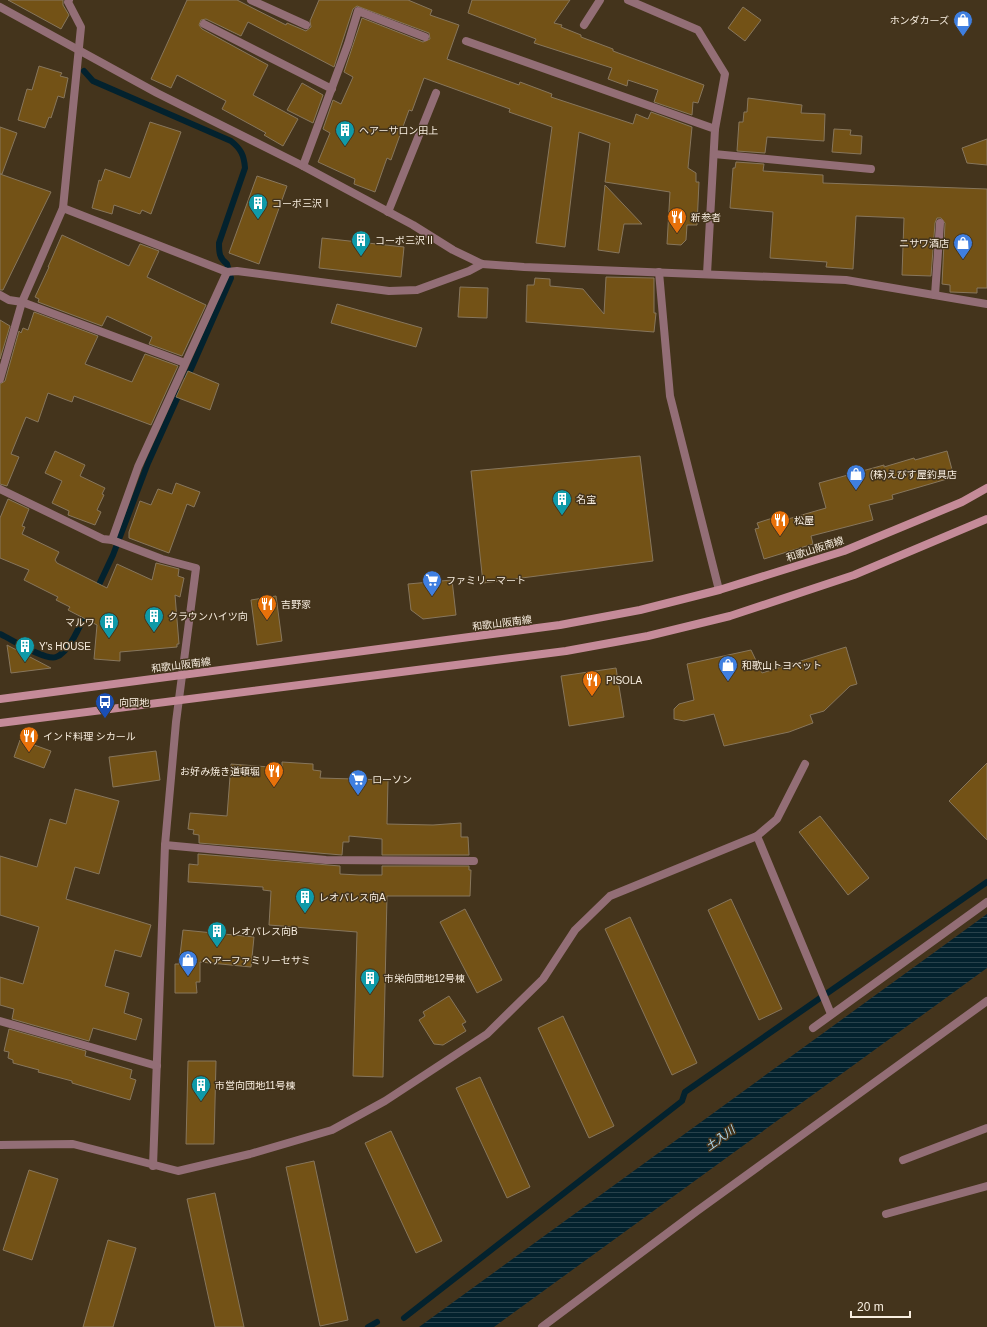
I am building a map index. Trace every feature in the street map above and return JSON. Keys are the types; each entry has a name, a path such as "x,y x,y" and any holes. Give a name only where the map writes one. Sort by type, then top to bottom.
{"main road":[{"name":"和歌山阪南線","path":"0,699 560,625 640,610 719,590 844,551 962,502 987,488"},
{"path":"0,723 566,651 648,636 730,616 854,575 987,519"}],"street":[{"path":"0,379 22,302 63,208 81,27 68,0"},
{"path":"251,0 306,25"},
{"path":"584,25 600,0"},
{"path":"628,0 698,30 725,74 715,129 707,274"},
{"path":"0,6 157,93 303,166 388,212 453,250 482,264 846,280 987,304"},
{"path":"303,166 332,89 358,11 425,37"},
{"path":"204,24 332,89"},
{"path":"466,41 715,129"},
{"path":"388,212 436,93"},
{"path":"714,154 871,169"},
{"path":"63,208 226,272 237,271 389,291 417,290 469,271 482,264"},
{"path":"935,295 940,223"},
{"path":"113,540 138,468 226,272"},
{"path":"659,272 670,396 719,590"},
{"path":"0,295 9,300 22,302 185,363"},
{"path":"0,489 103,539 113,540 162,558 196,568 179,700 165,845 153,1166"},
{"path":"0,1145 73,1144 153,1166 178,1171 250,1154 332,1130 385,1101 487,1034 543,979 575,930 610,896 756,836 778,819 805,764"},
{"path":"756,836 831,1014"},
{"path":"165,845 326,860 474,861"},
{"path":"813,1028 987,902"},
{"path":"542,1327 703,1206 987,1001"},
{"path":"0,1021 157,1066"},
{"path":"903,1160 987,1128"},
{"path":"886,1214 987,1186"}],"water":[{"name":"土入川","path":"987,914 987,968 494,1327 419,1327"}],"building":[{"path":"8,0 63,0 63,5 69,15 61,29"},
{"path":"187,0 237,0 286,25 287,23 306,31 311,27 310,21 319,0 408,0 432,10 430,15 459,25 447,59 519,85 520,82 552,94 551,97 633,124 636,114 648,119 651,112 692,127 688,168 696,173 696,182 699,182 697,225 687,225 686,240 681,245 667,244 670,192 605,182 610,143 579,132 565,247 536,243 552,127 509,112 510,109 424,78 412,111 409,110 391,160 387,158 375,192 354,184 355,179 318,162 330,133 323,129 333,100 341,104 353,77 344,72 362,18 423,42 430,39 429,33 357,6 353,9 334,67 248,22 241,36 206,19 201,20 199,25 202,29 268,65 253,95 298,119 283,146 264,135 266,133 222,109 226,101 177,75 171,88 151,79"},
{"path":"472,0 570,0 554,23 562,25 561,27 581,35 581,37 613,49 613,51 704,85 698,103 693,102 692,115 654,102 658,90 628,80 627,86 608,79 612,68 534,43 536,39 468,13"},
{"path":"743,7 761,20 745,41 728,28"},
{"path":"39,66 62,73 60,76 68,78 64,98 58,96 51,118 49,117 45,128 18,120 27,89 32,90"},
{"path":"302,83 323,95 313,123 287,110"},
{"path":"748,98 802,105 801,113 825,114 824,141 767,137 765,153 737,151 739,122 743,122 744,112 747,112"},
{"path":"150,122 181,132 151,214 142,210 140,214 114,205 112,214 92,208 99,180 101,181 105,169 130,178"},
{"path":"0,127 17,133 2,174 0,174"},
{"path":"834,129 851,130 850,135 862,136 861,154 832,152"},
{"path":"987,139 987,165 967,163 962,148"},
{"path":"736,162 764,164 763,171 823,175 823,183 987,189 987,288 977,288 977,293 950,292 950,285 942,284 945,223 941,218 937,218 935,223 931,276 902,275 904,218 856,216 853,269 826,267 827,262 770,258 773,212 730,208 733,168 735,168"},
{"path":"0,174 51,192 3,290 0,290"},
{"name":"コーポ三沢Ⅰ","path":"257,176 287,186 259,264 229,253"},
{"path":"605,185 642,224 624,224 619,253 598,250"},
{"path":"62,235 129,266 140,244 159,251 147,277 206,305 182,356 149,344 152,337 107,316 102,326 38,302 39,299 35,297"},
{"name":"コーポ三沢Ⅱ","path":"322,238 404,247 401,277 319,268"},
{"path":"606,277 654,278 654,313 656,313 654,332 526,322 527,285 534,285 535,278 550,279 550,286 583,289 604,314"},
{"path":"460,287 488,288 487,318 458,317"},
{"path":"337,304 422,328 416,347 331,323"},
{"path":"34,312 98,336 85,364 132,382 145,354 178,366 151,425 74,396 72,402 48,393 38,422 26,417 11,454 19,457 7,486 0,484 0,384 5,381 19,331 21,333 23,328 28,330"},
{"path":"0,320 10,326 0,359"},
{"path":"188,371 219,384 210,410 176,397"},
{"path":"55,451 85,465 80,476 105,488 102,494 104,495 97,510 101,512 95,525 68,515 69,511 52,503 62,481 45,473"},
{"path":"947,451 954,477 892,495 893,499 869,505 873,520 811,536 813,544 764,559 755,529 759,528 757,523 779,516 781,521 826,508 819,483 884,465 884,467 914,458 915,460"},
{"name":"名宝","path":"640,456 653,561 483,583 471,471"},
{"path":"176,483 200,492 194,507 187,504 169,553 129,538 129,532 140,501 151,505 158,489 172,494"},
{"path":"8,499 29,509 22,526 25,527 22,534 59,552 55,560 57,563 107,588 117,564 152,580 156,563 179,569 178,576 184,578 180,597 175,595 179,644 177,644 177,647 120,652 120,661 94,659 97,625 68,610 70,607 56,600 58,597 24,580 29,570 0,558 0,518"},
{"name":"ファミリーマート","path":"452,580 456,615 423,619 411,610 408,584"},
{"path":"276,596 282,641 257,645 251,600"},
{"name":"Y's HOUSE","path":"7,645 51,668 11,673"},
{"path":"846,647 857,684 850,686 824,711 810,715 813,723 789,732 724,746 714,714 684,721 674,719 674,709 679,704 694,700 687,664 751,650 762,673"},
{"name":"PISOLA","path":"616,668 624,717 569,726 561,676"},
{"name":"インド料理 シカール","path":"20,740 51,751 44,768 14,757"},
{"path":"156,751 160,780 113,787 109,757"},
{"path":"282,762 313,764 313,770 321,771 320,778 388,780 387,824 433,825 461,823 461,837 468,837 469,855 382,855 382,839 349,836 349,842 343,842 342,855 199,843 199,835 193,834 194,830 188,829 190,813 227,816 231,764 282,768"},
{"path":"987,763 987,840 949,801"},
{"path":"75,789 119,801 99,874 75,867 66,899 151,925 141,957 115,950 105,986 129,993 124,1013 142,1019 136,1040 93,1028 89,1041 12,1019 14,1009 0,1005 0,977 23,984 39,927 0,915 0,856 37,867 50,819 66,824"},
{"path":"820,816 869,878 848,895 799,832"},
{"path":"198,854 340,866 340,874 359,875 382,875 382,866 469,866 469,870 471,870 470,896 387,896 383,1077 353,1076 357,932 269,925 271,891 263,890 263,887 188,882 189,864 198,865"},
{"path":"731,899 782,1009 759,1020 708,910"},
{"path":"465,909 502,980 477,993 440,922"},
{"path":"630,917 697,1063 672,1075 605,929"},
{"name":"レオパレス向B","path":"183,930 254,937 251,967 200,962 200,982 196,982 197,993 175,993 175,964 179,964"},
{"path":"449,996 466,1022 462,1024 466,1031 443,1045 434,1044 419,1020 425,1016 423,1012"},
{"path":"563,1016 614,1126 589,1138 538,1028"},
{"path":"9,1029 86,1051 85,1056 132,1070 130,1078 136,1080 130,1100 72,1083 72,1081 38,1072 39,1070 13,1063 13,1060 8,1058 9,1052 4,1051"},
{"name":"市営向団地11号棟","path":"188,1061 216,1061 214,1144 186,1144"},
{"path":"480,1077 530,1187 507,1198 456,1088"},
{"path":"391,1131 442,1241 416,1253 365,1143"},
{"path":"314,1161 348,1320 320,1326 286,1167"},
{"path":"29,1170 58,1179 32,1260 3,1250"},
{"path":"215,1193 244,1327 215,1327 187,1199"},
{"path":"108,1240 136,1248 113,1327 83,1327"}],"waterway":[{"path":"84,71 93,81 231,141 240,150 243,156 245,168 219,243 220,255 227,264 231,278 187,378"},
{"path":"96,591 113,555 148,463 180,392"},
{"path":"0,634 36,653 44,656 56,657 61,654 70,644 86,612"},
{"path":"404,1318 682,1101 685,1092 987,882"},
{"path":"368,1327 377,1322"}],"place":[{"name":"ホンダカーズ","path":"963,37"},
{"name":"ヘアーサロン田上","path":"345,147"},
{"name":"コーポ三沢Ⅰ","path":"258,220"},
{"name":"新参者","path":"677,234"},
{"name":"コーポ三沢Ⅱ","path":"361,257"},
{"name":"ニサワ酒店","path":"963,260"},
{"name":"(株)えびす屋釣具店","path":"856,491"},
{"name":"名宝","path":"562,516"},
{"name":"松屋","path":"780,537"},
{"name":"ファミリーマート","path":"432,597"},
{"name":"吉野家","path":"267,621"},
{"name":"クラウンハイツ向","path":"154,633"},
{"name":"マルワ","path":"109,639"},
{"name":"Y's HOUSE","path":"25,663"},
{"name":"和歌山トヨペット","path":"728,682"},
{"name":"PISOLA","path":"592,697"},
{"name":"向団地","path":"105,719"},
{"name":"インド料理 シカール","path":"29,753"},
{"name":"お好み焼き道頓堀","path":"274,788"},
{"name":"ローソン","path":"358,796"},
{"name":"レオパレス向A","path":"305,914"},
{"name":"レオパレス向B","path":"217,948"},
{"name":"ヘアーファミリーセサミ","path":"188,977"},
{"name":"市栄向団地12号棟","path":"370,995"},
{"name":"市営向団地11号棟","path":"201,1102"}]}
